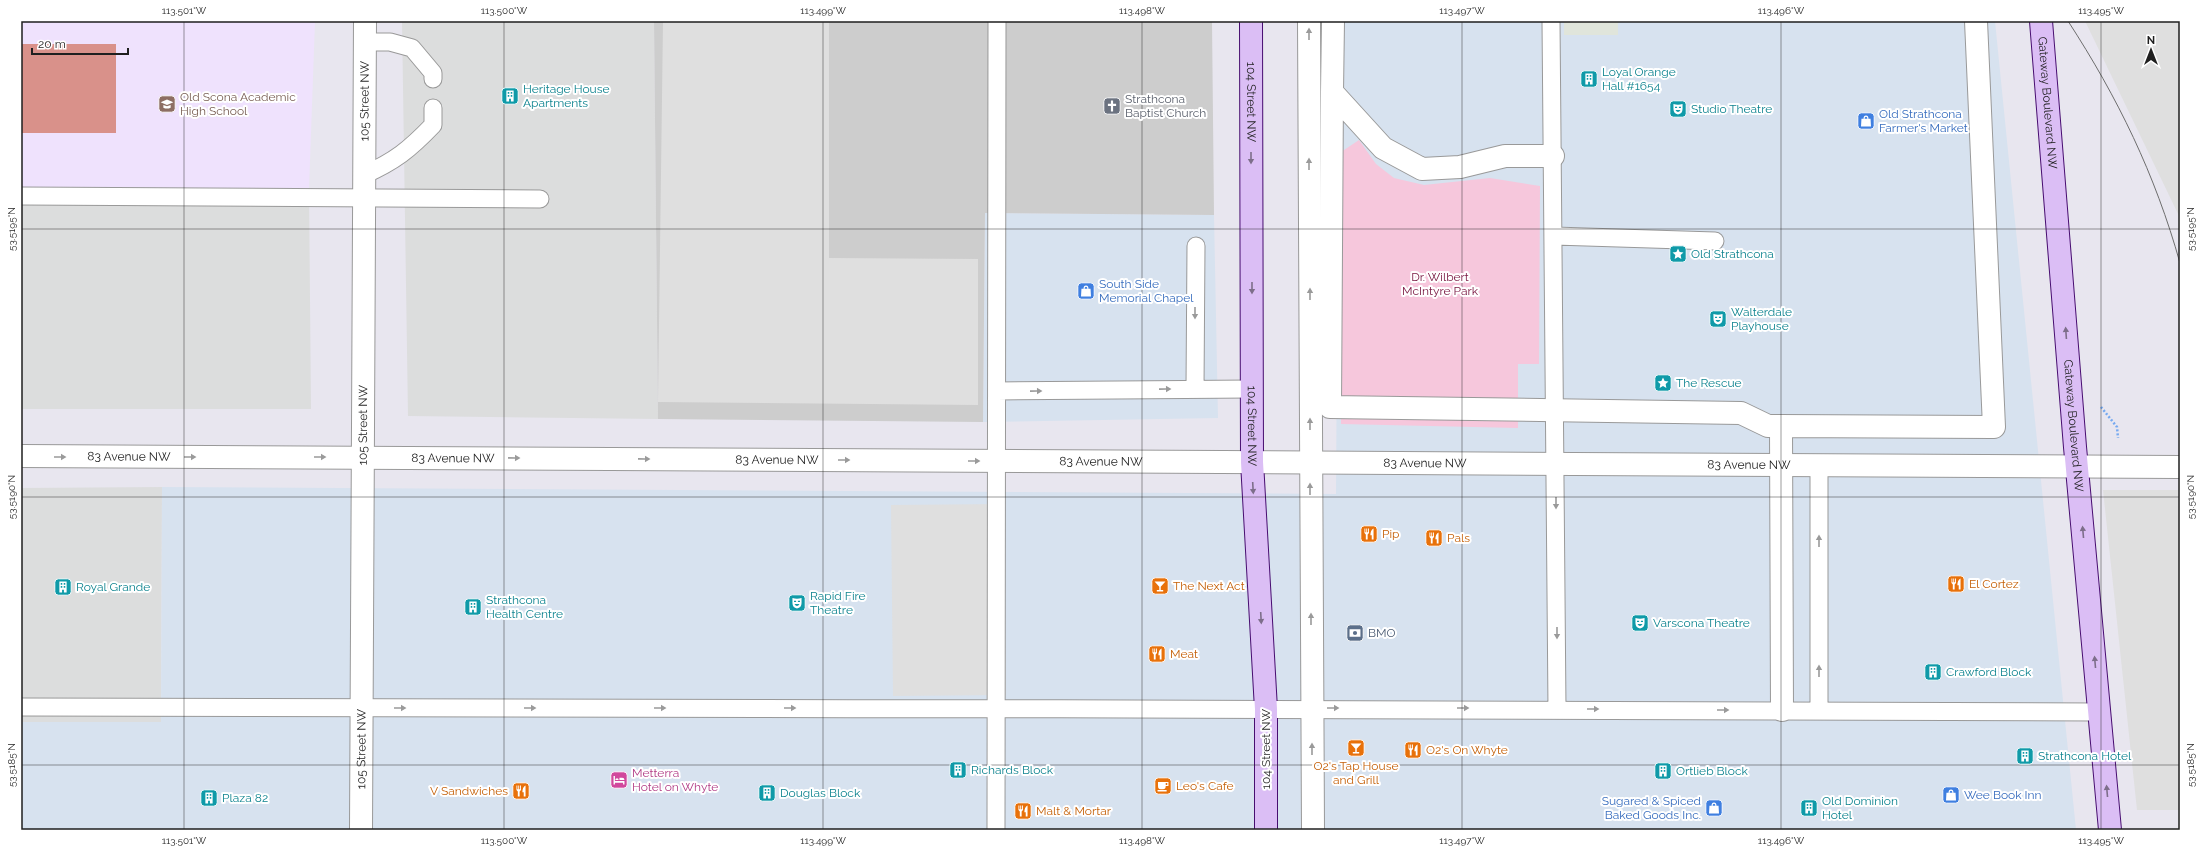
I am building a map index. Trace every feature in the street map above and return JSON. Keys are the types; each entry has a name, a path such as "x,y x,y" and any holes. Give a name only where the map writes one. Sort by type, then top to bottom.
{"main road":[{"name":"104 Street NW","path":"1251,21 1252,462 1266,708 1266,830"},
{"name":"Gateway Boulevard NW","path":"2041,21 2077,467 2110,830"}],"street":[{"path":"1309,21 1313,830"},
{"path":"1333,21 1330,407 1741,413 1768,426 1781,427 1994,427 1976,21"},
{"name":"105 Street NW","path":"361,830 365,31"},
{"path":"1332,92 1383,148 1422,169 1460,167 1505,156 1553,156"},
{"path":"1781,427 1782,710"},
{"name":"83 Avenue NW","path":"21,456 2180,467"}],"lane":[{"path":"996,830 997,21"},
{"path":"1551,21 1556,410 1557,709"},
{"path":"365,31 390,42 412,48 433,73 433,79"},
{"path":"364,175 388,164 408,151 433,125 433,108"},
{"path":"21,196 540,199"},
{"path":"1554,236 1715,241"},
{"path":"1195,389 1196,246"},
{"path":"996,391 1252,388"},
{"path":"1819,465 1819,710"},
{"path":"21,707 1312,707 2100,712"}],"path":[{"path":"2117,427 2118,445"}],"shaded area":[{"name":"Old Scona Academic High School","path":"21,21 315,21 309,189 21,187"},
{"path":"402,21 654,21 658,419 408,416"},
{"path":"654,21 1212,21 1214,215 985,213 983,422 658,419"},
{"path":"663,21 829,21 829,258 978,259 978,405 658,402"},
{"name":"Old Strathcona","path":"1339,21 1995,21 2076,830 21,830 21,722 161,722 162,487 1336,494"},
{"path":"1564,21 1618,21 1618,35 1564,35"},
{"path":"2085,21 2180,21 2180,218"},
{"path":"21,44 116,44 116,133 21,133"},
{"path":"21,187 309,189 311,409 21,409"},
{"path":"985,213 1214,215 1218,418 983,422"},
{"path":"162,487 161,722 21,722 21,488"},
{"path":"2103,490 2180,490 2180,810 2137,810"},
{"path":"1004,504 1006,695 893,696 891,505"}],"green space":[{"name":"Dr. Wilbert McIntyre Park","path":"1359,140 1376,164 1394,178 1424,185 1490,178 1540,186 1539,364 1518,364 1518,428 1341,424 1341,152"}],"tram line":[{"path":"2068,21 2119,108 2147,168 2159,198 2180,263"}],"place":[{"name":"Loyal Orange Hall #1654","path":"1589,79"},
{"name":"Heritage House Apartments","path":"510,96"},
{"name":"Old Scona Academic High School","path":"167,104"},
{"name":"Strathcona Baptist Church","path":"1112,106"},
{"name":"Studio Theatre","path":"1678,109"},
{"name":"Old Strathcona Farmer's Market","path":"1866,121"},
{"name":"Old Strathcona","path":"1678,254"},
{"name":"South Side Memorial Chapel","path":"1086,291"},
{"name":"Walterdale Playhouse","path":"1718,319"},
{"name":"The Rescue","path":"1663,383"},
{"name":"Pip","path":"1369,534"},
{"name":"Pals","path":"1434,538"},
{"name":"El Cortez","path":"1956,584"},
{"name":"The Next Act","path":"1160,586"},
{"name":"Royal Grande","path":"63,587"},
{"name":"Rapid Fire Theatre","path":"797,603"},
{"name":"Strathcona Health Centre","path":"473,607"},
{"name":"Varscona Theatre","path":"1640,623"},
{"name":"BMO","path":"1355,633"},
{"name":"Meat","path":"1157,654"},
{"name":"Crawford Block","path":"1933,672"},
{"name":"O2's Tap House and Grill","path":"1356,748"},
{"name":"O2's On Whyte","path":"1413,750"},
{"name":"Strathcona Hotel","path":"2025,756"},
{"name":"Richards Block","path":"958,770"},
{"name":"Ortlieb Block","path":"1663,771"},
{"name":"Metterra Hotel on Whyte","path":"619,780"},
{"name":"Leo's Cafe","path":"1163,786"},
{"name":"V Sandwiches","path":"521,791"},
{"name":"Douglas Block","path":"767,793"},
{"name":"Wee Book Inn","path":"1951,795"},
{"name":"Plaza 82","path":"209,798"},
{"name":"Sugared & Spiced Baked Goods Inc.","path":"1714,808"},
{"name":"Old Dominion Hotel","path":"1809,808"},
{"name":"Malt & Mortar","path":"1023,811"}]}
